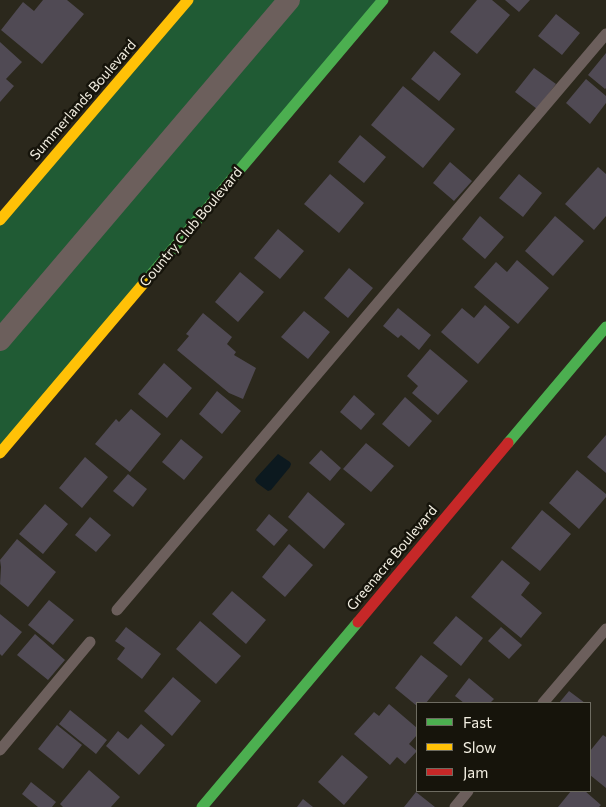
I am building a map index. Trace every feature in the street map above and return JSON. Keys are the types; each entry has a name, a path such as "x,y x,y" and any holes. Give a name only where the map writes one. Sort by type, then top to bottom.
{"street":[{"name":"Summerlands Boulevard","path":"0,220 188,0"},
{"path":"0,340 289,0"},
{"name":"Country Club Boulevard","path":"0,453 383,0"},
{"name":"Greenacre Boulevard","path":"202,807 606,327"}],"lane":[{"path":"116,610 606,34"},
{"path":"544,702 606,629"},
{"path":"0,750 90,642"},
{"path":"454,807 467,792"}],"green space":[{"path":"188,0 383,0 0,453 0,220"}],"shaded area":[{"path":"278,454 291,464 271,490 268,491 255,480"}],"building":[{"path":"43,0 67,0 84,14 42,64 1,30 23,2 34,11"},
{"path":"477,0 492,0 510,15 477,54 450,32"},
{"path":"505,0 530,0 519,12"},
{"path":"556,14 580,33 562,55 538,36"},
{"path":"0,42 22,62 6,79 14,86 0,102"},
{"path":"434,51 461,74 439,101 411,79"},
{"path":"606,53 606,88 605,89 588,75"},
{"path":"534,68 556,84 537,109 515,92"},
{"path":"586,79 606,96 606,103 590,124 566,103"},
{"path":"403,86 455,129 423,168 371,125"},
{"path":"360,135 386,157 364,183 338,162"},
{"path":"450,162 472,181 454,201 433,183"},
{"path":"598,167 606,174 606,216 594,230 565,204"},
{"path":"330,174 364,203 339,233 304,204"},
{"path":"519,174 542,193 523,217 499,198"},
{"path":"480,216 504,237 485,259 462,239"},
{"path":"555,216 584,241 553,276 525,251"},
{"path":"278,229 304,251 280,279 254,258"},
{"path":"517,260 549,288 518,324 474,287 496,262 507,272"},
{"path":"349,268 373,288 348,318 324,298"},
{"path":"240,272 264,292 238,322 215,302"},
{"path":"485,305 510,327 478,364 441,332 462,308 474,318"},
{"path":"398,308 431,335 419,350 401,335 398,338 383,326"},
{"path":"304,311 330,332 308,359 281,337"},
{"path":"203,313 232,337 227,344 236,352 234,355 256,368 243,399 229,393 177,350 189,336 186,334"},
{"path":"430,349 468,381 438,415 412,393 418,386 407,376"},
{"path":"164,363 192,388 167,418 138,394"},
{"path":"217,391 241,411 222,434 199,414"},
{"path":"354,395 375,414 361,430 340,412"},
{"path":"405,397 432,421 409,447 382,424"},
{"path":"131,409 161,434 130,472 95,444 116,419 119,422"},
{"path":"606,435 606,473 587,457"},
{"path":"181,439 203,457 184,480 162,462"},
{"path":"366,443 394,466 371,492 343,469"},
{"path":"321,450 341,468 330,481 309,463"},
{"path":"85,457 108,477 82,508 59,488"},
{"path":"577,470 606,494 606,497 579,529 549,503"},
{"path":"128,474 147,489 133,507 113,491"},
{"path":"308,492 345,524 324,549 288,517"},
{"path":"45,504 68,524 43,554 19,534"},
{"path":"542,510 571,534 540,571 511,548"},
{"path":"269,514 288,530 274,546 256,530"},
{"path":"90,517 111,535 96,552 75,535"},
{"path":"17,539 56,572 28,607 0,584 0,560"},
{"path":"289,544 313,565 285,597 262,577"},
{"path":"502,560 530,583 521,595 542,613 521,638 471,597"},
{"path":"232,591 266,620 246,644 212,614"},
{"path":"49,600 74,620 53,645 28,625"},
{"path":"0,614 22,632 2,656 0,654"},
{"path":"456,616 483,638 461,666 433,643"},
{"path":"200,621 241,656 216,684 176,649"},
{"path":"126,627 161,654 142,679 117,659 125,648 115,641"},
{"path":"501,627 522,645 509,659 488,641"},
{"path":"35,634 65,660 48,680 17,655"},
{"path":"421,655 448,676 427,702 416,702 416,705 395,688"},
{"path":"173,677 201,701 172,736 144,711"},
{"path":"469,678 494,699 491,702 463,702 455,696"},
{"path":"569,691 584,702 560,702"},
{"path":"389,704 416,727 416,736 409,744 416,752 405,764 397,757 390,765 354,734 374,712 379,716"},
{"path":"70,710 107,740 96,754 59,724"},
{"path":"141,724 165,745 139,775 106,746 118,731 128,739"},
{"path":"57,725 82,745 63,769 38,749"},
{"path":"603,735 606,737 606,788 591,776 591,750"},
{"path":"342,755 368,777 344,805 318,782"},
{"path":"89,770 120,797 111,807 63,807 60,804"},
{"path":"31,782 56,802 52,807 38,807 22,794"},
{"path":"416,792 435,807 404,807"},
{"path":"570,792 586,792 601,805 599,807 558,807"},
{"path":"303,799 313,807 297,807"}],"traffic: fast":[{"path":"144,283 383,0"},
{"path":"508,443 606,327"},
{"path":"202,807 358,622"}],"traffic: slow":[{"path":"0,220 188,0"},
{"path":"0,453 144,283"}],"traffic: jam":[{"path":"358,622 508,443"}]}
